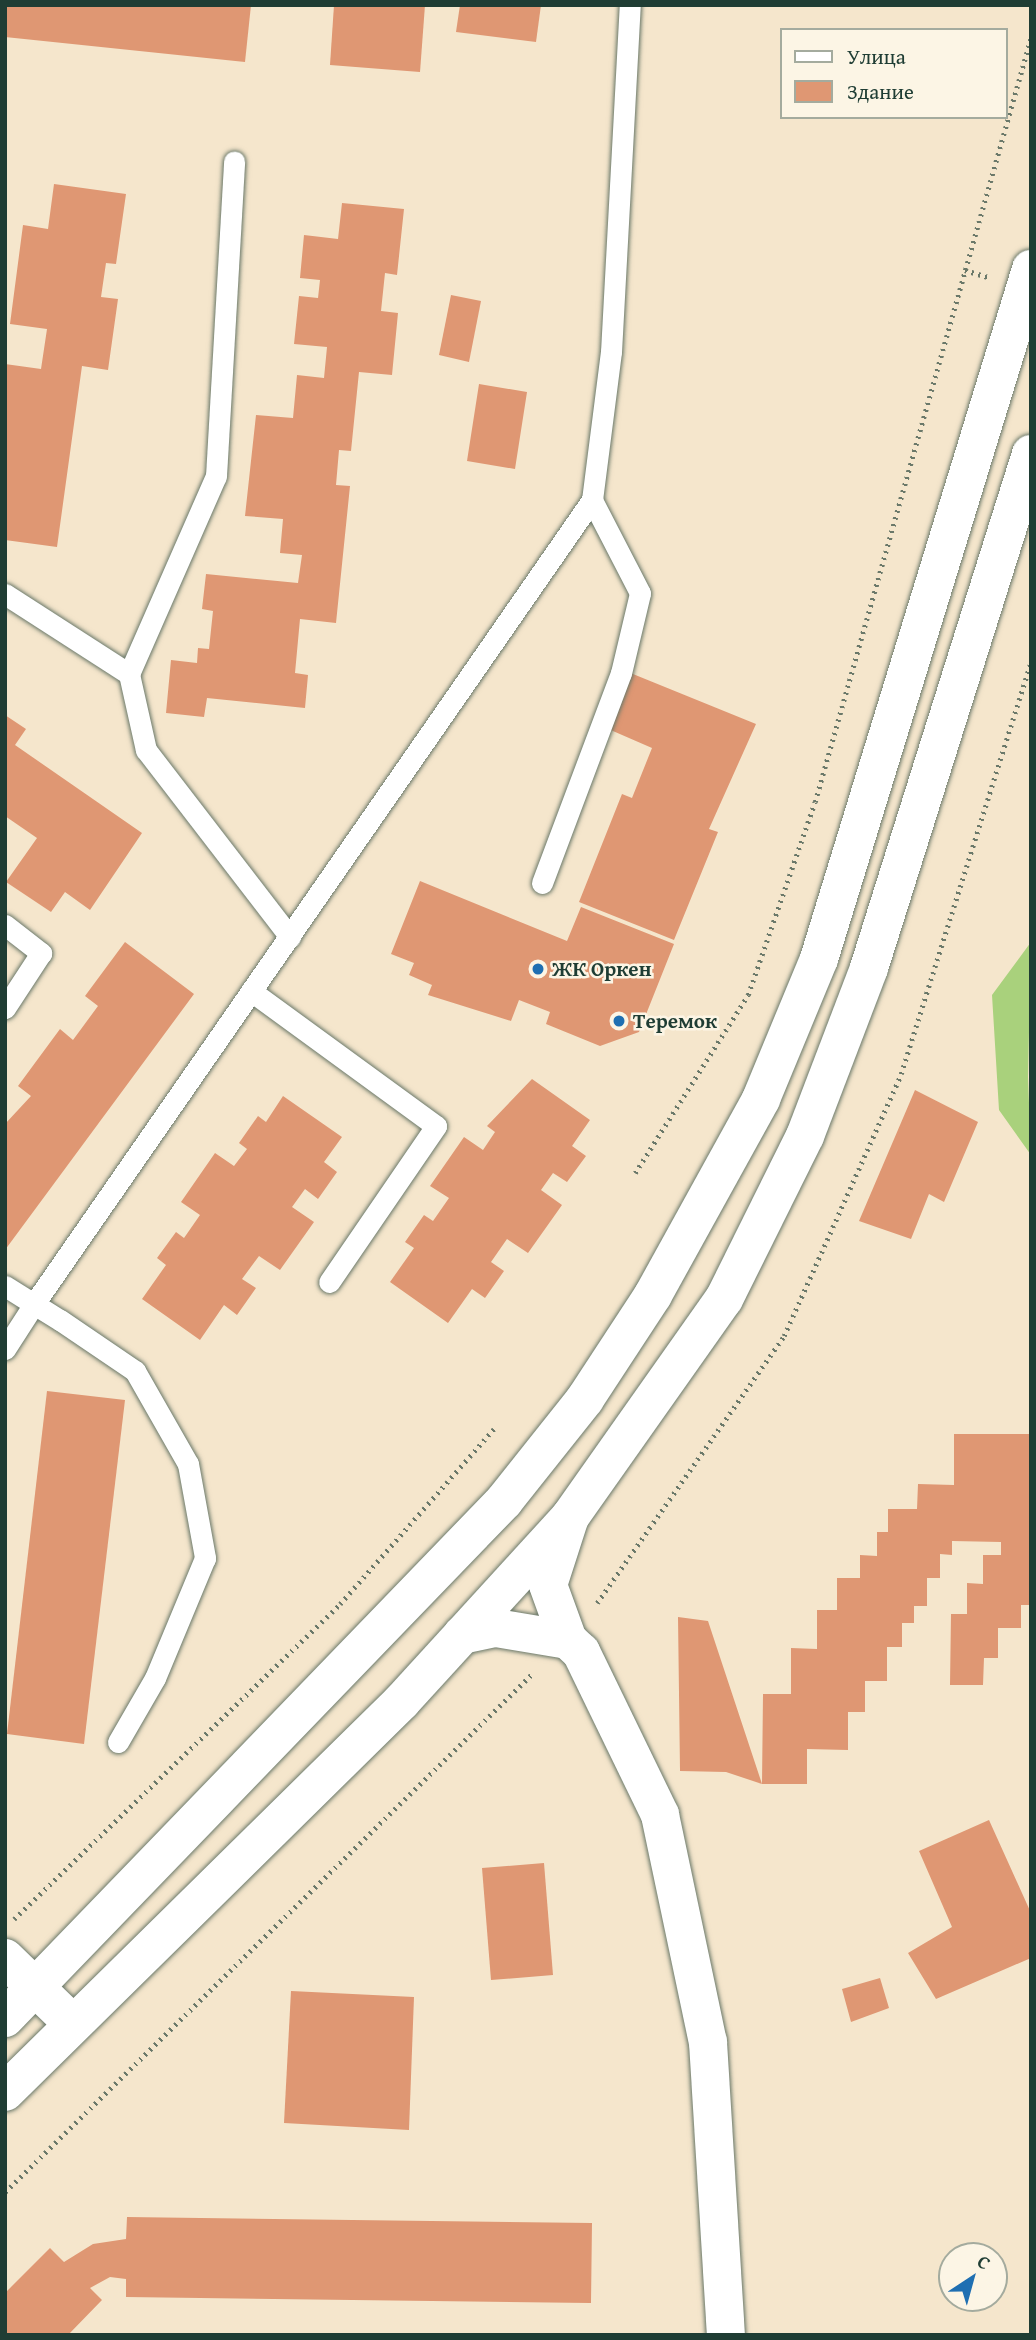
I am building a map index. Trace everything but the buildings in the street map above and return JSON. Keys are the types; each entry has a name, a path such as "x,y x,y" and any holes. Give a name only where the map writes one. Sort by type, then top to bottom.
{"street":[{"path":"5,2018 505,1501 585,1399 653,1295 761,1099 819,959 1031,269"},
{"path":"5,2092 462,1635 569,1517 724,1299 805,1136 869,968 1031,454"},
{"path":"569,1517 548,1585 568,1640 582,1652 660,1815 708,2042 726,2335"},
{"path":"462,1635 496,1628 568,1640"},
{"path":"5,1958 38,1986 74,2024"}],"lane":[{"path":"5,1349 592,500 611,352 630,5"},
{"path":"234,162 216,476 129,674 146,750 290,937"},
{"path":"542,883 621,673 640,593 592,500"},
{"path":"5,593 129,674"},
{"path":"5,925 41,953 5,1007"},
{"path":"251,991 436,1126 329,1282"},
{"path":"5,1286 135,1371 188,1464 205,1558 155,1678 118,1742"}],"path":[{"path":"1008,118 1031,37"},
{"path":"635,1173 753,982 815,802 1008,119"},
{"path":"5,1927 340,1605 494,1429"}],"green space":[{"path":"1031,942 1028,1077 1031,1155 999,1110 992,995"}],"place":[{"name":"ЖК Оркен","path":"538,969"},
{"name":"Теремок","path":"619,1021"}]}
